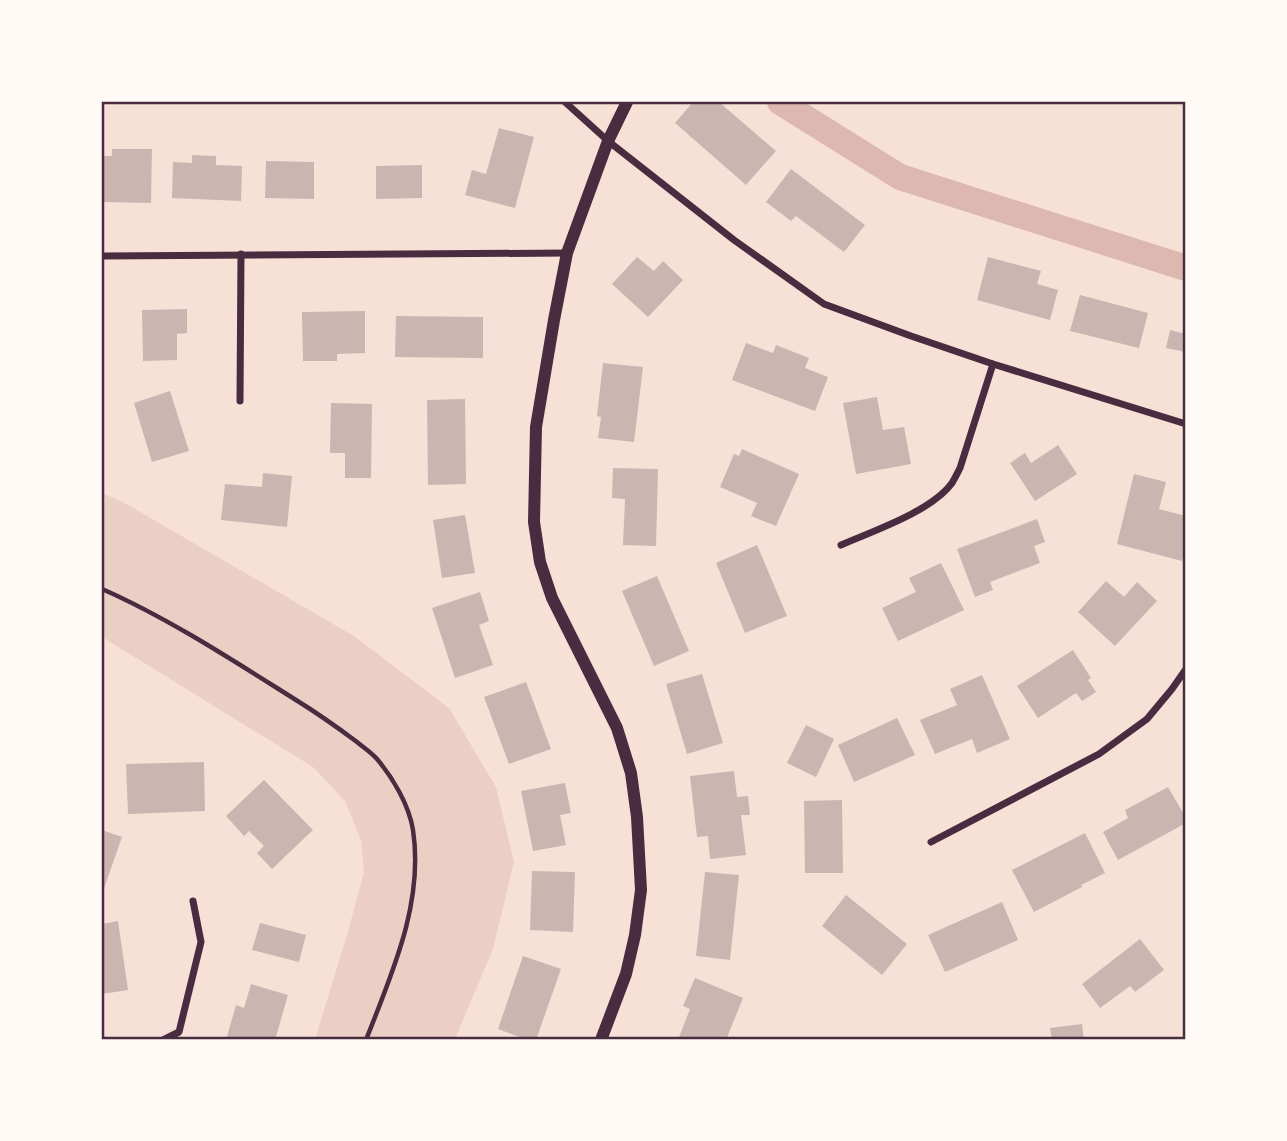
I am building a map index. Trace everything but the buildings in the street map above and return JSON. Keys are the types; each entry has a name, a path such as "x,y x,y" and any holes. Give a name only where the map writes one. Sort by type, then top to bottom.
{"street":[{"path":"565,102 608,141 734,240 824,304 993,364 1185,424"},
{"path":"601,1040 626,974 635,935 641,890 637,817 631,773 617,728 552,598 540,562 534,522 537,427 566,253 608,141 626,102"},
{"path":"102,256 566,253"},
{"path":"240,401 241,254"},
{"path":"841,545 912,513 936,498 952,483 960,468 993,364"},
{"path":"930,842 1099,754 1147,719 1185,669"},
{"path":"163,1040 179,1032 201,942 193,901"}],"path":[{"path":"102,589 196,639 326,719 376,758 398,791 408,810 413,829 416,864 412,903 398,956 366,1040"}],"shaded area":[{"path":"102,493 123,502 354,636 449,708 496,787 514,862 493,949 455,1039 315,1039 364,872 361,840 345,801 313,767 102,637"}],"waterway":[{"path":"780,102 900,177 1186,268"}]}
